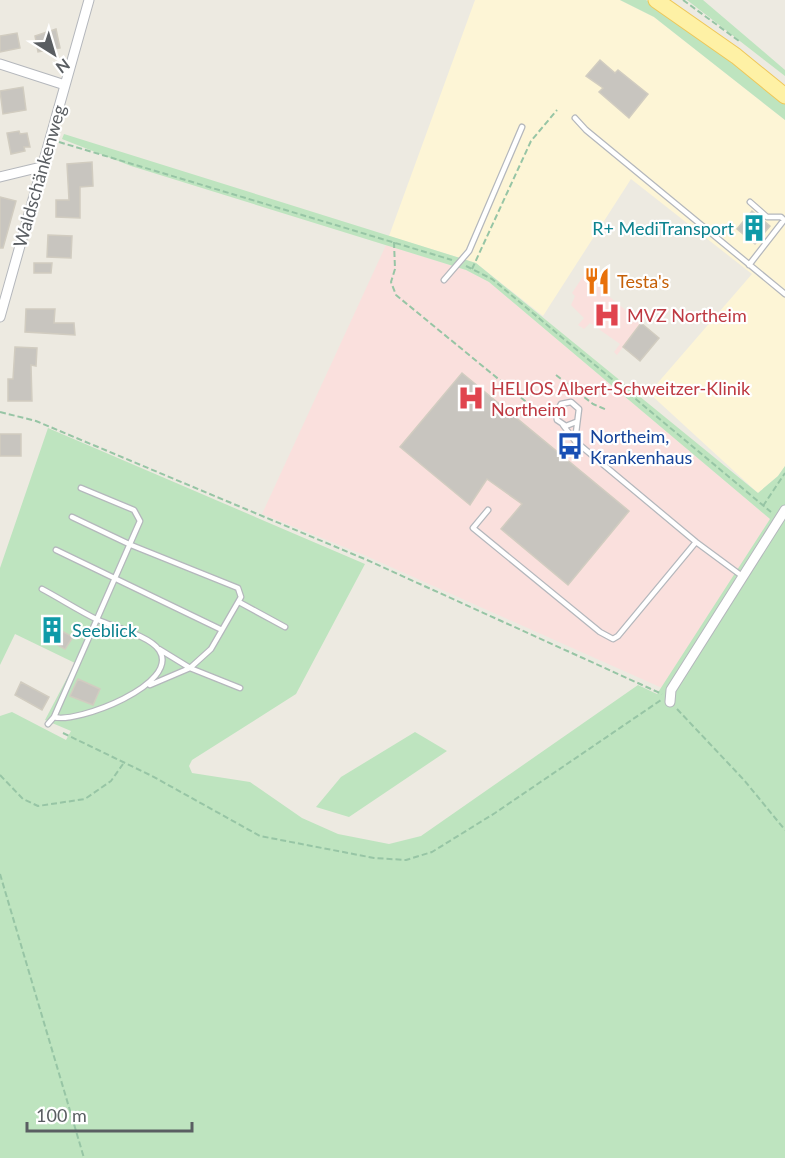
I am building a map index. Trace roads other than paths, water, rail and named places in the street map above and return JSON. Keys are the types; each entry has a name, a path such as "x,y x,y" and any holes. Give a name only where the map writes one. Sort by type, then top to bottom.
{"main road":[{"path":"656,0 736,56 785,96"}],"street":[{"name":"Waldschänkenweg","path":"0,317 89,0"},
{"path":"0,64 65,85"},
{"path":"0,177 41,167"},
{"path":"670,702 670,690 782,515"}],"lane":[{"path":"575,118 681,210 785,294"},
{"path":"444,280 469,251 522,127"},
{"path":"749,265 784,220 781,217 767,217 750,202"},
{"path":"575,441 579,409 571,402 561,404 556,413 557,420 575,441 696,542 742,576"},
{"path":"563,425 576,423"},
{"path":"48,724 54,717 140,521 134,510 81,488"},
{"path":"488,510 472,528 600,632 613,639 618,636 696,542"},
{"path":"54,717 62,720 120,700 190,668 211,649 242,597 238,588 131,545 72,517"},
{"path":"56,550 222,630"},
{"path":"42,589 97,619 140,637 190,668 240,688"},
{"path":"239,602 285,627"},
{"path":"150,685 161,671 163,659 159,649"}],"place":[{"name":"R+ MediTransport","path":"754,228"},
{"name":"Testa's","path":"597,281"},
{"name":"MVZ Northeim","path":"607,315"},
{"name":"HELIOS Albert-Schweitzer-Klinik Northeim","path":"471,398"},
{"name":"Northeim, Krankenhaus","path":"570,446"},
{"name":"Seeblick","path":"52,630"}]}
